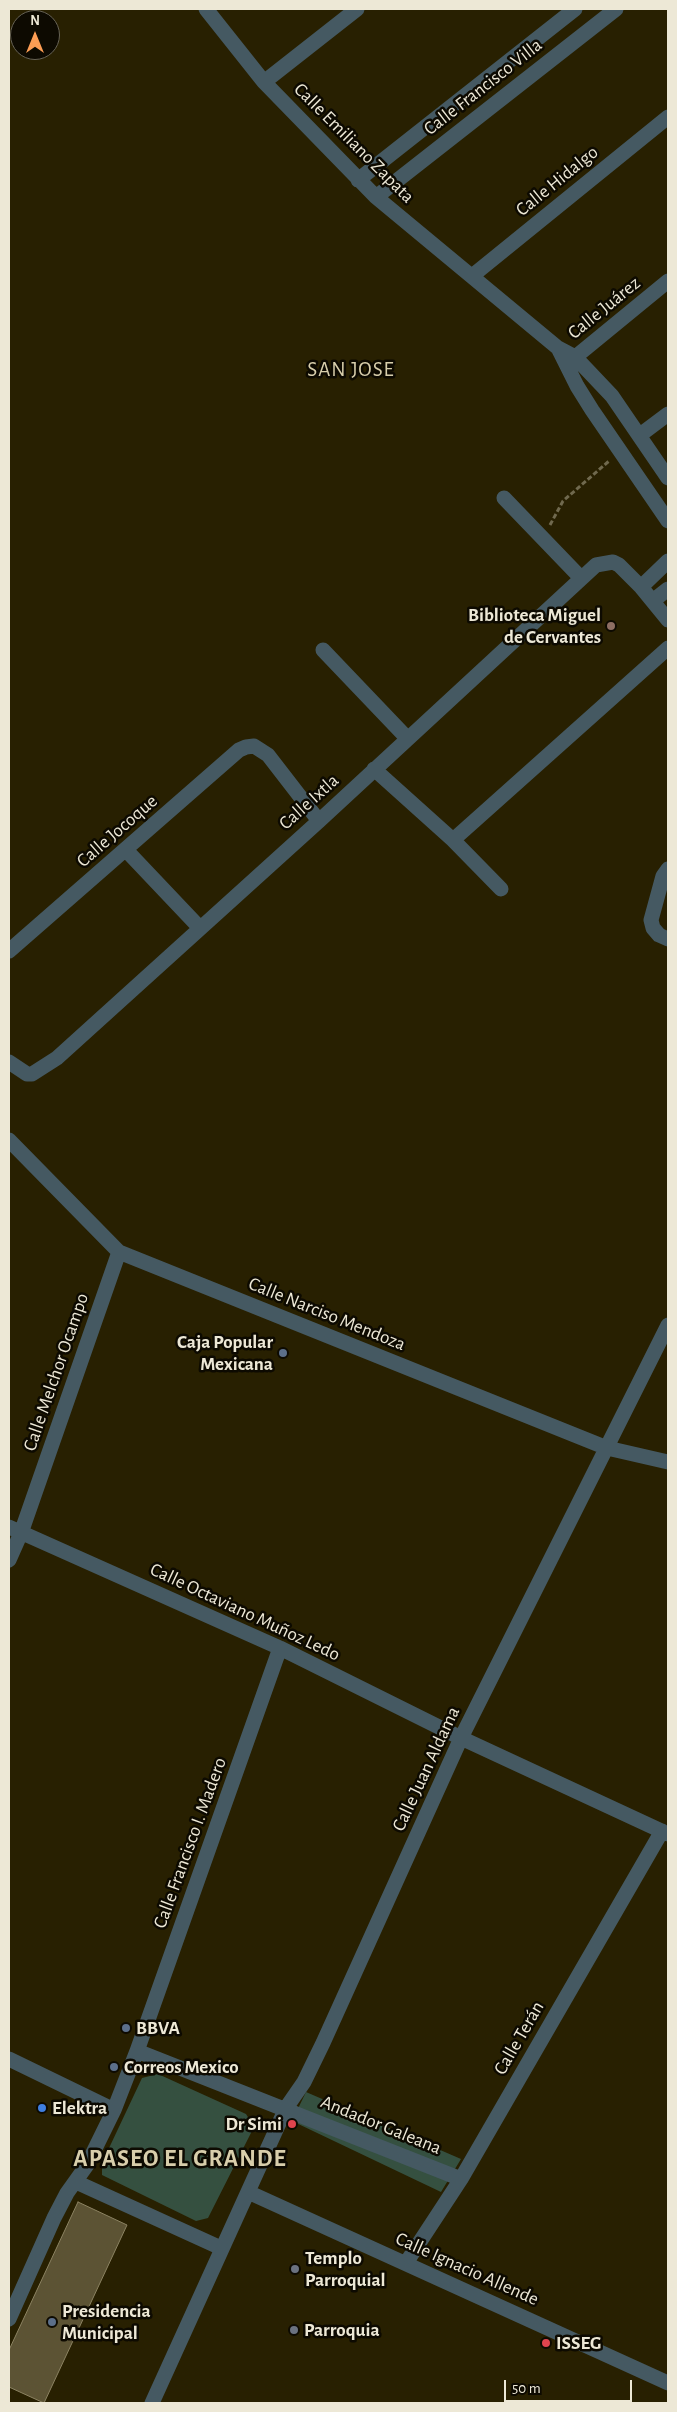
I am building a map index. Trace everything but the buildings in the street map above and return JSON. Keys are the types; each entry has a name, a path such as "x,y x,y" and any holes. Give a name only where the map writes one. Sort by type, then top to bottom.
{"street":[{"name":"Calle Emiliano Zapata","path":"206,9 264,82 358,180 558,348 570,362 612,396 668,478"},
{"path":"264,82 357,9"},
{"name":"Calle Francisco Villa","path":"358,180 574,9"},
{"name":"Calle Francisco Villa","path":"376,197 597,14 616,9"},
{"name":"Calle Hidalgo","path":"472,276 668,117"},
{"name":"Calle Juárez","path":"570,362 668,281"},
{"name":"Calle Emiliano Zapata","path":"570,362 592,410 668,520"},
{"path":"640,435 668,414"},
{"path":"504,498 580,577"},
{"path":"668,561 641,586 668,620"},
{"name":"Calle Ixtla","path":"9,1062 27,1074 32,1074 57,1058 199,927 319,821 580,577 596,565 613,562 641,586"},
{"path":"654,600 668,589"},
{"path":"453,840 668,648"},
{"path":"323,650 407,738"},
{"name":"Calle Jocoque","path":"9,951 239,750 254,746 268,755 319,821"},
{"path":"374,769 453,840 501,889"},
{"path":"126,850 199,927"},
{"path":"668,869 663,876 651,920 653,928 660,936 668,939"},
{"name":"Calle Narciso Mendoza","path":"9,1141 119,1252 607,1448 668,1462"},
{"name":"Calle Melchor Ocampo","path":"9,1560 15,1530 119,1252"},
{"name":"Calle Juan Aldama","path":"152,2403 286,2108 304,2082 323,2044 461,1738 668,1325"},
{"name":"Calle Octaviano Muñoz Ledo","path":"15,1530 280,1648 461,1738 665,1832"},
{"name":"Calle Francisco I. Madero","path":"9,2320 54,2218 67,2193 87,2166 114,2110 137,2051 280,1648"},
{"name":"Calle Terán","path":"406,2263 461,2179 665,1832"},
{"name":"Andador Galeana","path":"137,2051 286,2108 461,2179"},
{"path":"9,2059 114,2110"},
{"path":"76,2182 221,2248"},
{"name":"Calle Ignacio Allende","path":"248,2192 668,2382"}],"path":[{"path":"544,538 563,501 621,451"}],"green space":[{"path":"158,2074 246,2114 254,2127 208,2218 196,2221 102,2175 102,2163 142,2078"},
{"path":"306,2092 461,2159 441,2192 292,2121"}],"place":[{"name":"Biblioteca Miguel de Cervantes","path":"611,626"},
{"name":"Caja Popular Mexicana","path":"283,1353"},
{"name":"BBVA","path":"126,2028"},
{"name":"Correos Mexico","path":"114,2067"},
{"name":"Elektra","path":"42,2108"},
{"name":"Dr Simi","path":"292,2124"},
{"name":"Templo Parroquial","path":"295,2269"},
{"name":"Presidencia Municipal","path":"52,2322"},
{"name":"Parroquia","path":"294,2330"},
{"name":"ISSEG","path":"546,2343"}],"district":[{"name":"SAN JOSE","path":"351,370"},
{"name":"APASEO EL GRANDE","path":"180,2159"}]}
